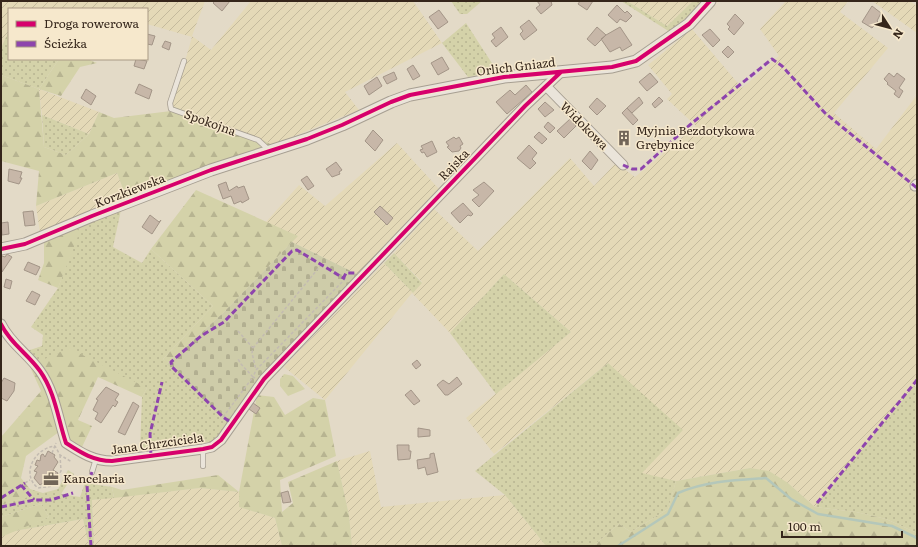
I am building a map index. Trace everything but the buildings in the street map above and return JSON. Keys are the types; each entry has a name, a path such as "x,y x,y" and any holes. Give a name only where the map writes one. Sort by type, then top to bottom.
{"street":[{"name":"Orlich Gniazd","path":"268,152 335,128 365,113 410,95 504,77 612,67 636,61 689,24 710,1"},
{"name":"Rajska","path":"363,275 525,106 561,72"},
{"name":"Widokowa","path":"546,86 623,165"},
{"name":"Korzkiewska","path":"1,249 25,244 92,216 211,170 268,152"},
{"name":"Jana Chrzciciela","path":"1,324 12,341 38,369 46,381 52,393 66,443 96,459 112,461 203,449 212,447 227,434 264,379 363,275"}],"lane":[{"name":"Spokojna","path":"184,61 170,103 171,108 258,140 268,152"},
{"path":"203,449 203,466"},
{"path":"92,472 96,459"}],"path":[{"path":"256,370 252,353 253,348 321,265"},
{"path":"223,417 253,377 256,370 345,280"},
{"path":"238,331 253,348"},
{"path":"238,359 253,377 258,380"},
{"path":"52,453 56,443"},
{"path":"55,446 60,455 61,471 53,486 38,488 33,484 30,476 32,461 38,454 48,447 55,446"},
{"path":"60,455 72,462"},
{"path":"25,483 31,479"}],"shaded area":[{"path":"1,1 205,1 192,36 211,50 251,1 413,1 442,43 345,92 359,110 272,145 263,140 172,106 192,37 148,24 148,8 8,8 8,34 1,48"},
{"path":"627,1 693,1 667,26"},
{"path":"786,1 848,1 840,12 888,48 834,113 876,149 917,95 917,178 910,188 917,194 917,382 815,507 788,483 750,468 676,481 642,474 608,363 494,454 466,418 571,332 504,274 450,333 412,293 325,400 284,367 384,263 413,293 422,282 394,253 434,209 478,251 570,158 594,186 616,163 635,177 696,126 667,99 672,94 648,65 692,29 742,88 779,56 760,29"},
{"path":"872,1 910,1 917,6 917,33"},
{"path":"39,89 99,112 89,134 42,115"},
{"path":"397,143 439,189 359,275 292,242 297,236 266,222 299,185 325,206"},
{"path":"117,173 126,197 40,233 36,206"},
{"path":"370,451 381,507 505,495 546,546 352,546 349,515 337,461"},
{"path":"200,488 240,492 240,507 275,518 282,546 94,546 92,500"},
{"path":"83,519 89,546 1,546 1,537 9,532"}],"green space":[{"path":"451,1 482,1 467,14 460,14"},
{"path":"621,1 627,1 667,26 693,1 705,1 670,32"},
{"path":"466,23 497,71 468,77 442,43"},
{"path":"8,33 8,60 58,60 39,89 1,75 1,48"},
{"path":"58,60 90,60 97,63 80,67 61,96 39,89"},
{"path":"1,75 39,89 44,147 66,155 89,134 99,112 114,118 171,111 172,106 263,140 272,145 126,197 117,173 36,206 39,171 1,161"},
{"path":"42,115 89,134 66,155 44,147"},
{"path":"196,190 298,236 223,313 167,364 163,359 213,306 151,249"},
{"path":"121,210 113,247 142,263 151,249 213,306 163,359 228,424 212,442 140,449 142,397 147,388 38,362 27,351 42,346 43,335 31,327 58,288 79,231 73,228"},
{"path":"73,228 80,231 58,288 38,280 44,263 44,241"},
{"path":"292,242 359,275 266,370 228,424 167,364 223,313"},
{"path":"394,253 422,283 413,293 384,263"},
{"path":"504,274 571,332 496,394 450,333"},
{"path":"69,348 147,388 142,397 98,377 78,420 92,426 82,447 68,439 63,429 26,456 21,478 30,489 28,497 1,505 1,437 41,391 31,369 38,362"},
{"path":"608,363 683,430 642,473 676,481 668,509 631,532 619,524 593,546 546,546 505,495 475,471"},
{"path":"284,374 293,376 305,389 288,396 280,386 280,379"},
{"path":"914,386 917,388 917,533 886,519 856,512 815,507"},
{"path":"257,395 274,397 285,415 313,398 325,400 336,456 280,480 282,512 293,503 288,482 337,461 349,515 352,546 282,546 275,518 239,507 239,492"},
{"path":"750,468 769,471 788,483 815,507 856,512 886,519 917,533 917,546 593,546 619,524 631,532 668,509 676,481"},
{"path":"68,470 74,474 61,494 80,497 85,483 112,487 114,498 92,500 94,546 89,546 83,519 9,532 49,517 41,504 1,517 1,505 27,497 30,489 43,493 58,489"},
{"path":"218,475 239,492 200,488 114,498 112,487 122,490"},
{"path":"41,504 49,517 1,537 1,517"}],"waterway":[{"path":"618,546 668,514 678,493 699,486 732,480 766,478 791,499 818,514 892,526 917,538"}],"marked path":[{"path":"623,165 632,169 641,169 692,123 772,59 782,66 825,113 917,188"},
{"path":"229,421 223,417 172,367 171,362 201,336 224,322 292,251 297,250 345,279"},
{"path":"343,279 346,273 355,273"},
{"path":"817,503 917,380"},
{"path":"151,456 150,434 162,382"},
{"path":"91,546 87,485 92,472"},
{"path":"1,498 25,483"},
{"path":"21,485 34,500"},
{"path":"1,507 34,500 51,500 73,493"}],"cycle path":[{"path":"1,249 25,244 92,216 211,170 307,139 410,95 504,77 612,67 636,61 689,24 710,1"},
{"path":"1,324 9,337 35,365 45,379 53,397 66,443 76,450 93,458 112,461 212,447 221,440 264,379 525,106 561,72"}],"place":[{"name":"Myjnia Bezdotykowa Grębynice","path":"624,138"},
{"name":"Kancelaria","path":"51,479"}]}
